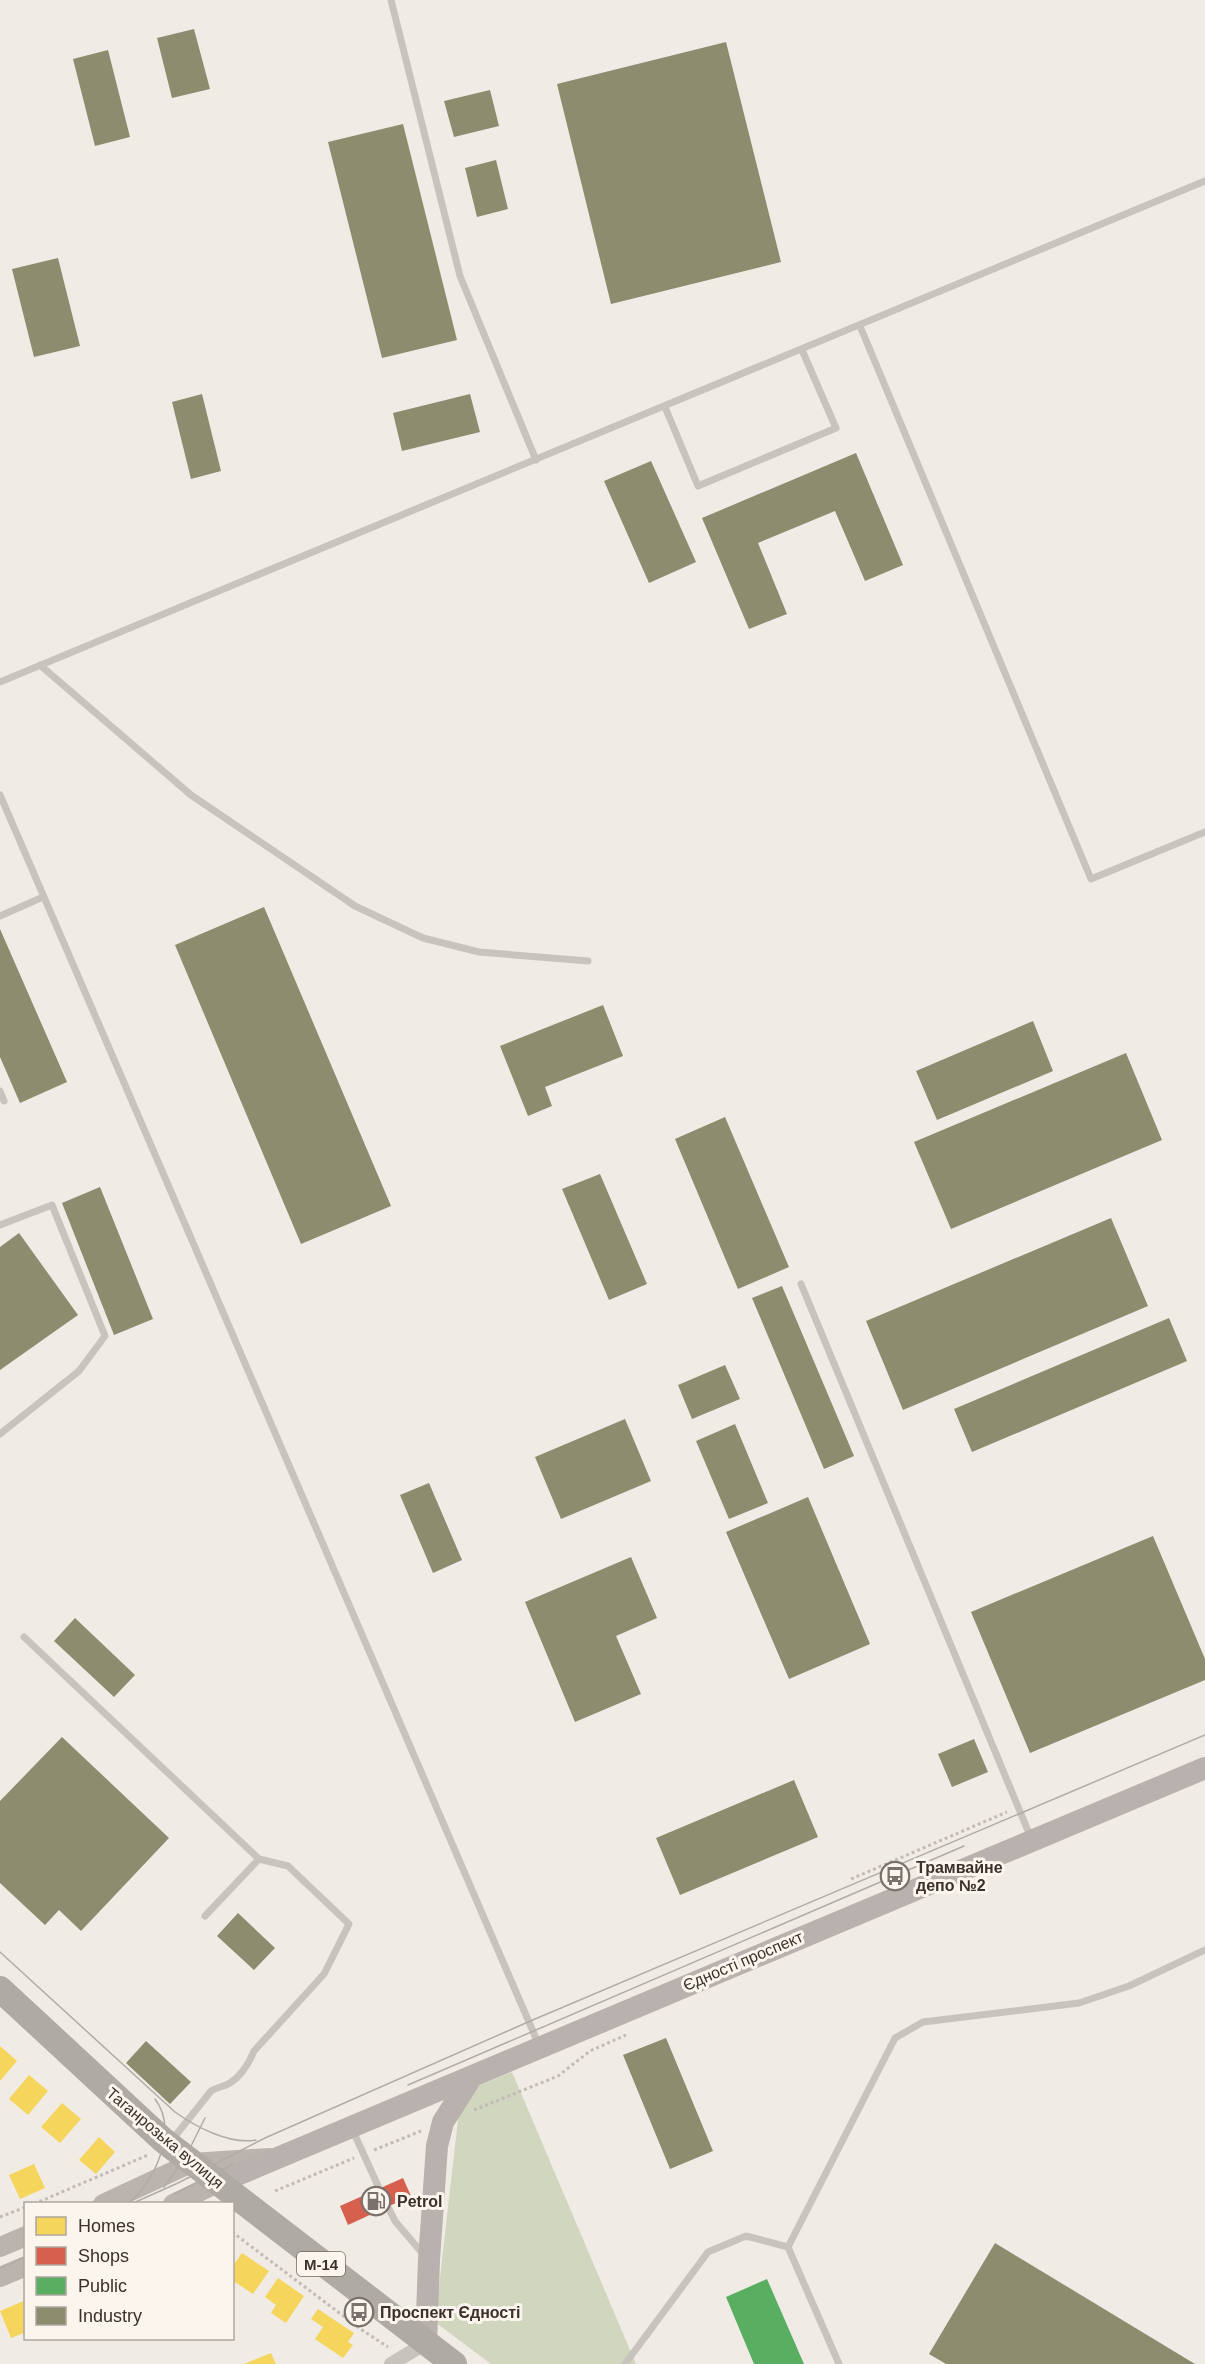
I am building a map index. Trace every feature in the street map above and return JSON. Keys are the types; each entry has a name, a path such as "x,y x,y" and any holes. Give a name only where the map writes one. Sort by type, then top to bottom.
{"highway":[{"name":"Таганрозька вулиця","path":"0,1989 159,2149 191,2163 454,2364"}],"main road":[{"name":"Єдності проспект","path":"177,2202 866,1909 1205,1768"},
{"path":"426,2343 436,2155 443,2122 471,2078"},
{"name":"Єдності проспект","path":"107,2202 191,2163 282,2157"},
{"path":"0,2247 24,2237"},
{"path":"0,2277 24,2267"}],"street":[{"path":"397,2360 426,2343"}],"lane":[{"path":"391,0 460,276 536,460"},
{"path":"0,682 1205,181"},
{"path":"860,326 1091,879 1205,832"},
{"path":"665,407 698,486 836,428 802,350"},
{"path":"40,665 191,795 355,906 423,938 480,952 588,961"},
{"path":"0,795 540,2048"},
{"path":"0,916 43,897"},
{"path":"0,1091 4,1101"},
{"path":"0,1226 52,1205 105,1336 79,1371 0,1434"},
{"path":"801,1284 1032,1841"},
{"path":"24,1637 259,1859 288,1866 349,1924 324,1974 254,2051 242,2072 228,2084 218,2086 211,2091 159,2149"},
{"path":"205,1916 259,1859"},
{"path":"788,2247 895,2038 923,2022 1079,2002 1129,1986 1205,1950"},
{"path":"351,2128 379,2188"},
{"path":"388,2207 395,2221 429,2260"},
{"path":"625,2364 708,2252 746,2236 788,2247"},
{"path":"788,2247 838,2364"}],"path":[{"path":"851,1879 1018,1808"},
{"path":"275,2191 558,2076 590,2051 632,2033"},
{"path":"39,2202 159,2149"},
{"path":"0,2217 24,2208"},
{"path":"234,2234 362,2330 397,2360"}],"green space":[{"path":"512,2072 636,2364 491,2364 435,2322 461,2093"}],"building: Homes":[{"path":"0,2046 17,2061 0,2081"},
{"path":"29,2075 48,2091 28,2115 9,2099"},
{"path":"62,2103 81,2119 60,2143 41,2127"},
{"path":"99,2137 115,2152 96,2174 79,2160"},
{"path":"34,2164 45,2188 20,2199 9,2175"},
{"path":"242,2253 269,2271 253,2294 234,2281 234,2264"},
{"path":"278,2278 304,2296 286,2323 271,2313 276,2305 265,2297"},
{"path":"24,2301 24,2333 11,2338 0,2311"},
{"path":"318,2309 354,2333 348,2342 353,2345 343,2358 315,2339 323,2327 311,2319"},
{"path":"271,2353 276,2364 244,2364"}],"building: Shops":[{"path":"403,2178 411,2196 348,2225 340,2206"}],"building: Public":[{"path":"767,2279 804,2364 754,2364 726,2297"}],"building: Industry":[{"path":"194,29 210,89 172,98 157,38"},
{"path":"726,42 781,262 611,304 557,84"},
{"path":"108,50 130,137 95,146 73,59"},
{"path":"490,90 499,126 454,137 444,101"},
{"path":"403,124 457,340 382,358 328,142"},
{"path":"496,160 508,209 477,217 465,168"},
{"path":"58,258 80,346 34,357 12,269"},
{"path":"202,394 221,471 191,479 172,402"},
{"path":"470,394 480,432 402,451 393,413"},
{"path":"856,453 903,565 865,581 835,511 758,543 787,614 749,629 702,518"},
{"path":"651,461 696,562 649,583 604,481"},
{"path":"264,907 391,1206 301,1244 175,945"},
{"path":"0,929 67,1082 20,1103 0,1057"},
{"path":"603,1005 623,1056 545,1087 552,1106 528,1116 500,1046"},
{"path":"1033,1021 1053,1071 937,1120 916,1071"},
{"path":"1126,1053 1162,1140 951,1229 914,1142"},
{"path":"725,1117 789,1267 738,1289 675,1139"},
{"path":"600,1174 647,1284 609,1300 562,1189"},
{"path":"100,1187 153,1319 114,1335 62,1203"},
{"path":"1111,1218 1148,1306 903,1410 866,1321"},
{"path":"19,1233 78,1315 0,1370 0,1247"},
{"path":"782,1286 854,1456 824,1469 752,1298"},
{"path":"1169,1318 1187,1361 972,1452 954,1409"},
{"path":"725,1365 740,1399 692,1419 678,1385"},
{"path":"625,1419 651,1481 561,1519 535,1457"},
{"path":"735,1424 768,1503 729,1519 696,1441"},
{"path":"429,1483 462,1560 433,1573 400,1495"},
{"path":"808,1497 870,1644 789,1679 726,1532"},
{"path":"1153,1536 1205,1659 1205,1680 1030,1753 971,1612"},
{"path":"631,1557 657,1618 616,1636 641,1694 575,1722 525,1602"},
{"path":"75,1618 135,1675 114,1697 54,1641"},
{"path":"62,1737 169,1838 81,1931 59,1910 45,1925 0,1883 0,1801"},
{"path":"974,1739 988,1772 952,1787 938,1754"},
{"path":"794,1780 818,1837 680,1895 656,1838"},
{"path":"238,1913 275,1948 254,1970 217,1936"},
{"path":"666,2038 713,2151 670,2169 623,2055"},
{"path":"146,2041 191,2082 170,2104 126,2063"},
{"path":"995,2243 1195,2364 946,2364 929,2354"}],"tram line":[{"path":"135,2202 178,2183 265,2138 528,2022 1205,1735"},
{"path":"408,2085 964,1846"},
{"path":"0,1952 175,2112 214,2134 235,2140 256,2140"},
{"path":"131,2201 149,2180 161,2153 164,2124 162,2111 155,2099"},
{"path":"164,2187 185,2158 205,2118"},
{"path":"174,2194 233,2164"},
{"path":"0,2268 24,2258"}],"place":[{"name":"Трамвайне депо №2","path":"895,1876"},
{"name":"Petrol","path":"376,2201"},
{"name":"Проспект Єдності","path":"359,2312"}]}
